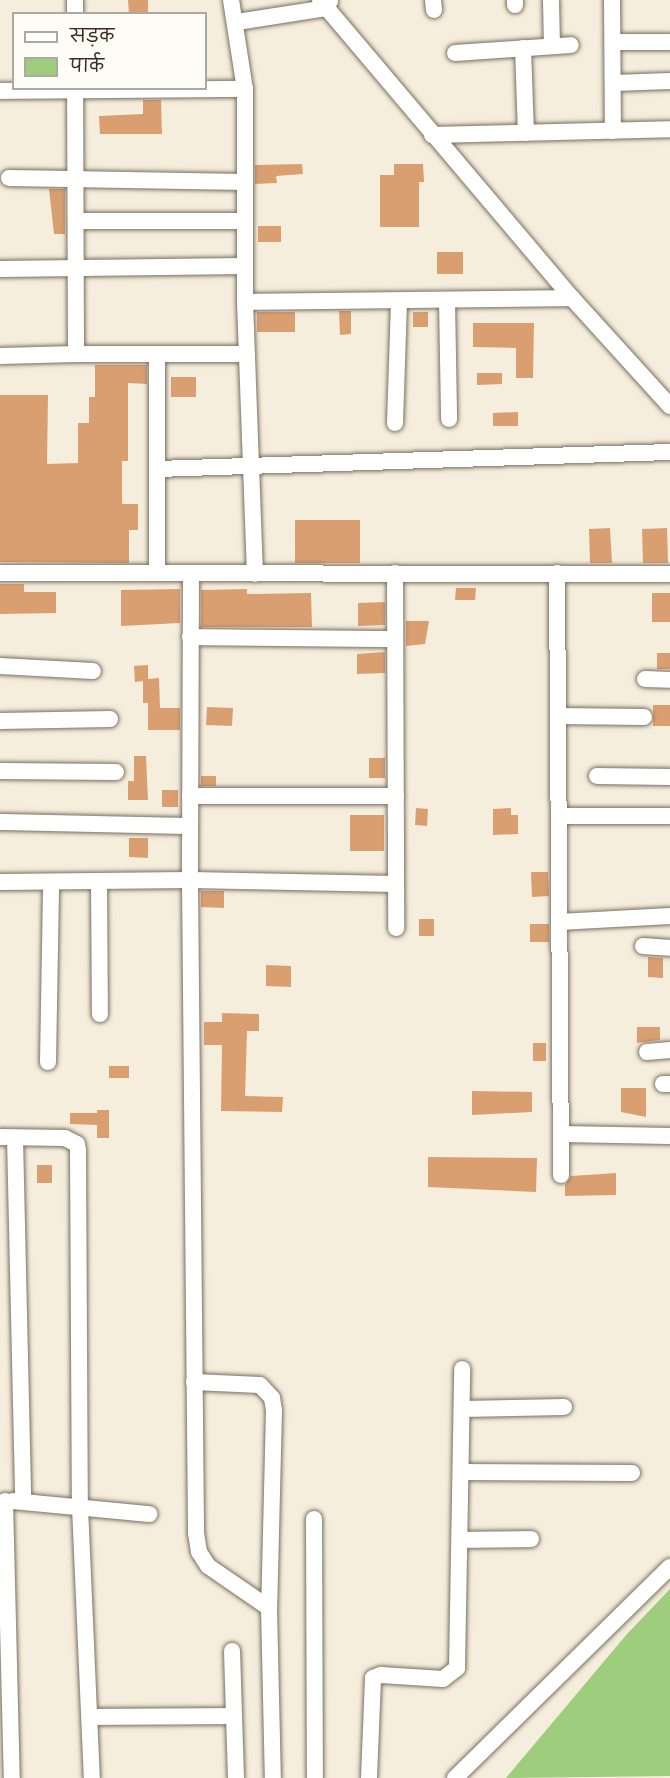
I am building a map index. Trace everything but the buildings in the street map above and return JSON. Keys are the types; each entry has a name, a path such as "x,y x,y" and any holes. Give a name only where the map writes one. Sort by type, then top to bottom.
{"street":[{"path":"231,0 237,22 245,89 244,266 253,465 255,574"},
{"path":"551,0 552,46"},
{"path":"612,0 613,131"},
{"path":"237,22 326,3 432,135 572,298 670,406"},
{"path":"613,42 670,42"},
{"path":"455,53 571,45"},
{"path":"524,48 526,133"},
{"path":"614,83 670,81"},
{"path":"207,89 245,89"},
{"path":"0,91 160,90"},
{"path":"75,91 76,354"},
{"path":"432,135 670,129"},
{"path":"9,178 245,182"},
{"path":"76,220 245,221"},
{"path":"0,269 77,266 244,266"},
{"path":"245,302 572,298"},
{"path":"447,300 449,419"},
{"path":"395,423 399,301"},
{"path":"157,354 157,573"},
{"path":"0,356 248,354"},
{"path":"157,469 440,462 670,452"},
{"path":"0,573 670,574"},
{"path":"395,573 396,928"},
{"path":"557,573 561,1175"},
{"path":"191,574 190,880 194,1382 199,1552 216,1573 269,1608"},
{"path":"190,637 395,639"},
{"path":"0,666 93,671"},
{"path":"645,679 670,680"},
{"path":"558,716 644,717"},
{"path":"0,721 110,719"},
{"path":"0,771 116,772"},
{"path":"597,776 670,777"},
{"path":"190,796 396,796"},
{"path":"559,816 670,816"},
{"path":"0,822 190,826"},
{"path":"0,882 190,880 396,884"},
{"path":"99,881 100,1014"},
{"path":"48,1062 51,882"},
{"path":"559,922 670,916"},
{"path":"643,946 670,948"},
{"path":"647,1052 670,1050"},
{"path":"561,1134 670,1136"},
{"path":"23,1501 8,1137 65,1138 76,1144 78,1150 80,1507 92,1717 92,1778"},
{"path":"369,1778 373,1678 381,1675 443,1679 457,1668 462,1540 462,1369"},
{"path":"194,1382 250,1382 260,1385 272,1398 269,1608 273,1778"},
{"path":"462,1408 564,1407"},
{"path":"462,1472 632,1473"},
{"path":"12,1778 6,1732 3,1501 149,1514"},
{"path":"314,1519 315,1778"},
{"path":"462,1540 531,1539"},
{"path":"455,1778 670,1567"},
{"path":"232,1651 236,1778"},
{"path":"92,1717 234,1716"}],"green space":[{"path":"670,1589 670,1776 506,1778 627,1634"}]}
